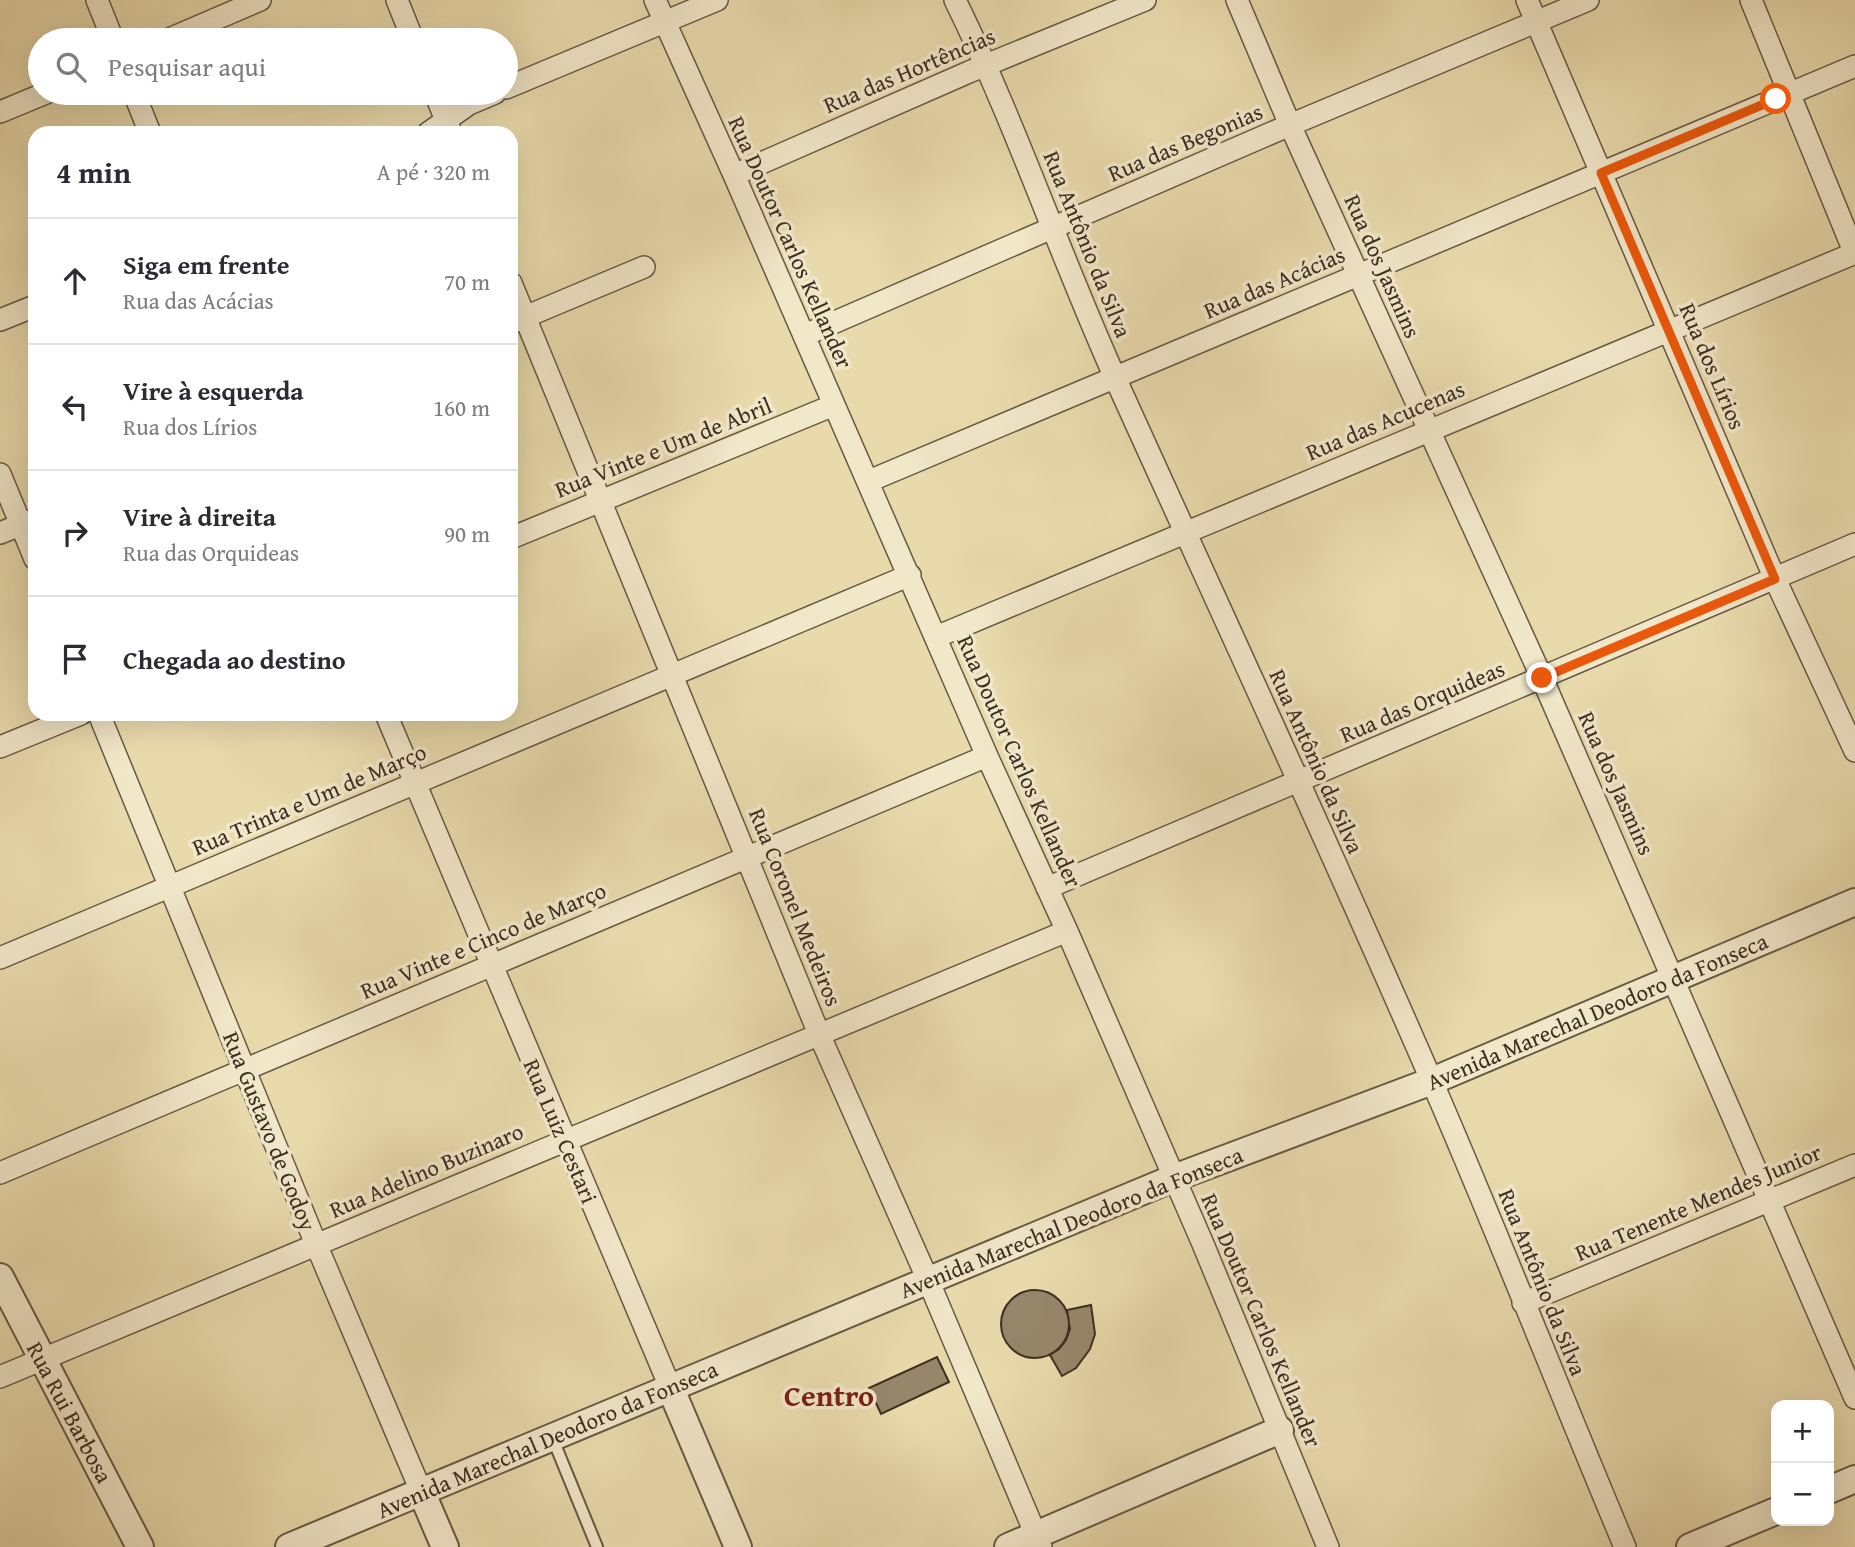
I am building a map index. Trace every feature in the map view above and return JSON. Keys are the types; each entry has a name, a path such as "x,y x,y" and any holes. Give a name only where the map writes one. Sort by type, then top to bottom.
{"street":[{"path":"97,0 108,28"},
{"path":"195,28 260,0"},
{"path":"397,0 409,28"},
{"name":"Rua Doutor Carlos Kellander","path":"655,0 869,481 987,756 1067,931 1174,1178 1328,1547"},
{"path":"518,83 717,0"},
{"name":"Rua Antônio da Silva","path":"955,0 987,65 1051,228 1115,379 1187,533 1432,1081 1625,1547"},
{"name":"Rua das Hortências","path":"734,175 1145,0"},
{"name":"Rua dos Jasmins","path":"1237,0 1290,125 1542,678 1855,1398"},
{"name":"Rua dos Lírios","path":"1527,0 1775,579 1855,751"},
{"name":"Rua das Begonias","path":"804,335 1290,125 1588,0"},
{"path":"1751,0 1855,254"},
{"name":"Rua das Acácias","path":"869,481 1855,66"},
{"path":"0,113 28,101"},
{"path":"139,105 147,126"},
{"path":"440,105 449,126 468,105"},
{"name":"Rua das Acucenas","path":"936,637 1855,254"},
{"path":"518,320 644,267"},
{"path":"0,320 28,309"},
{"name":"Rua Coronel Medeiros","path":"518,320 599,502 819,1034 1039,1541"},
{"name":"Rua Vinte e Um de Abril","path":"518,535 834,405"},
{"path":"0,474 28,522 0,533"},
{"name":"Rua das Orquideas","path":"1047,888 1855,544"},
{"name":"Rua Trinta e Um de Março","path":"0,958 910,575"},
{"path":"0,747 64,721"},
{"name":"Rua Gustavo de Godoy","path":"102,721 316,1244 445,1547"},
{"name":"Rua Luiz Cestari","path":"389,721 738,1547"},
{"name":"Rua Vinte e Cinco de Março","path":"0,1173 987,756"},
{"name":"Avenida Marechal Deodoro da Fonseca","path":"289,1547 1174,1178 1432,1081 1855,902"},
{"name":"Rua Adelino Buzinaro","path":"0,1377 1067,931"},
{"name":"Rua Tenente Mendes Junior","path":"1523,1303 1855,1165"},
{"name":"Rua Rui Barbosa","path":"0,1276 140,1547"},
{"path":"1008,1547 1039,1541 1280,1430"},
{"path":"1834,1488 1855,1479"},
{"path":"1690,1547 1771,1513"}],"lane":[{"path":"552,1437 597,1547"}],"building":[{"path":"1028,1290 1042,1290 1054,1295 1064,1305 1069,1324 1064,1343 1054,1353 1042,1358 1028,1358 1016,1353 1006,1343 1001,1331 1001,1317 1006,1305 1016,1295"},
{"path":"1091,1305 1095,1334 1090,1349 1076,1368 1062,1376 1050,1355 1066,1340 1070,1329 1067,1310"},
{"path":"937,1357 949,1382 881,1414 869,1388"}],"district":[{"name":"Centro","path":"829,1395"}],"route":[{"path":"1542,678 1775,579 1601,173 1776,99"}]}
